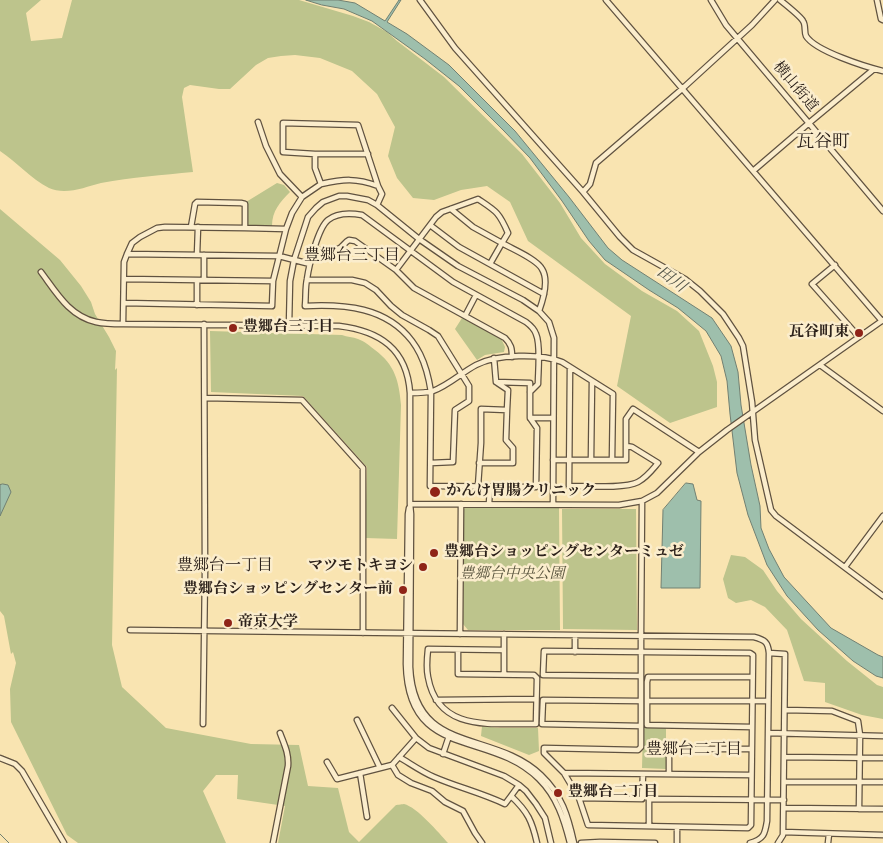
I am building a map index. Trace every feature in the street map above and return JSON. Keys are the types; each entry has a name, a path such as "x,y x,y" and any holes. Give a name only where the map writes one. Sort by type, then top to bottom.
{"street":[{"path":"420,0 455,48 633,250 685,279 723,314 740,338 743,346 755,440 770,510 883,596"},
{"path":"410,504 619,505 642,502 662,489 699,452 727,430 883,320 834,266 606,0"},
{"name":"横山街道","path":"710,0 726,25 883,211"},
{"path":"583,192 590,184 596,163 682,89 738,38 775,0"},
{"path":"780,0 803,21 806,36 819,47 836,56 883,71"},
{"path":"877,0 881,19 883,20"},
{"path":"753,172 874,69"},
{"path":"258,122 266,146 280,174 302,197"},
{"path":"368,154 283,152 284,123 358,125 382,194 377,205"},
{"path":"314,154 315,168 321,184"},
{"path":"124,303 272,306 272,281 286,228 292,213 302,197 321,184 338,180 364,181 378,186"},
{"path":"288,325 290,281 294,260 308,217 323,202 339,196 368,200 377,205 419,239 458,266 523,300 539,311 549,322 554,338 553,504"},
{"path":"396,270 442,212 478,199 496,211 508,233 490,264"},
{"path":"191,227 197,202 241,202 245,204 245,228"},
{"path":"451,209 473,227 538,264 545,277 544,298 539,311"},
{"path":"496,382 530,383 530,392 530,418 536,428 536,487 430,486 431,392 420,352 406,333 385,317 367,310 350,307 305,306 310,264 321,229 328,220 338,215 351,213 362,215 453,282 526,322 538,336 538,384 530,392"},
{"path":"430,225 460,247 544,294"},
{"path":"123,324 124,262 132,244 140,237 157,228 165,227 286,228"},
{"path":"197,254 198,227"},
{"path":"315,250 334,250 340,248 349,240 355,241 396,270 414,288 505,338 512,348 512,357"},
{"path":"127,254 279,256 310,264"},
{"path":"204,255 204,280"},
{"path":"834,266 812,284 859,337"},
{"path":"41,272 71,310 79,316 94,321 123,324 328,325 349,327 378,337 394,351 408,376 410,393 411,514 408,633 411,684 415,698 424,714 449,735 511,760 538,778 553,796 561,812 570,843"},
{"path":"124,279 272,281"},
{"path":"197,280 197,304"},
{"path":"307,280 352,280 365,282 402,315 438,336 469,386 469,401 455,410 453,462 430,463"},
{"path":"465,316 476,295"},
{"path":"385,317 391,306"},
{"path":"203,724 205,630 204,324"},
{"path":"410,393 431,392 451,382 477,364 494,358 553,358 613,394 612,460"},
{"path":"494,358 496,382"},
{"path":"820,365 883,411"},
{"path":"570,367 569,486 627,486 637,483 648,476 658,463 632,447 626,446"},
{"path":"591,460 592,380"},
{"path":"479,463 513,463 513,448 506,440 508,390 496,382"},
{"path":"205,398 302,400 363,468 362,633"},
{"path":"478,486 481,409 507,410"},
{"path":"553,460 626,460 626,419 633,409 699,452"},
{"path":"530,418 553,418"},
{"path":"488,504 490,487"},
{"path":"641,676 543,675 544,651 575,652 641,652 750,653 753,656 751,825 748,828 588,825 579,798 564,773 544,753 544,748 638,750 640,747 641,726 641,676 641,652 641,635 642,502"},
{"path":"460,634 461,504"},
{"path":"845,567 883,516"},
{"path":"130,630 641,635 754,637 762,639 768,645 769,653 767,821 765,833 759,840 750,843"},
{"path":"504,634 504,674"},
{"path":"575,635 575,652"},
{"path":"458,650 458,674 534,675 537,678 536,724 476,723 456,717 441,706 430,688 427,674 428,649 504,650"},
{"path":"769,653 785,654 784,808 783,835 778,843"},
{"path":"752,678 648,677 647,701 647,725 752,727"},
{"path":"436,700 536,699"},
{"path":"641,701 543,700 542,724 641,726"},
{"path":"647,701 768,701"},
{"path":"392,708 416,738 429,748 504,776 526,791 545,818 551,843 544,843"},
{"path":"785,710 832,712 858,721 860,736 859,809"},
{"path":"357,720 380,768"},
{"path":"273,843 288,766 288,757 280,733"},
{"path":"768,733 883,736"},
{"path":"443,754 449,735"},
{"path":"449,735 512,756 542,776 561,801 569,821 574,843"},
{"path":"327,762 337,779 392,765 416,738"},
{"path":"669,774 669,749 751,749"},
{"path":"399,757 417,769 435,777 505,804 519,785"},
{"path":"784,757 883,758"},
{"path":"0,758 16,764 22,771 64,843"},
{"path":"392,765 398,775 411,783 432,791 445,802 463,811 482,843"},
{"path":"360,773 367,817"},
{"path":"564,773 751,775"},
{"path":"579,798 642,799 642,774"},
{"path":"784,782 883,782"},
{"path":"511,796 522,806 533,825 537,843"},
{"path":"648,826 649,799 784,800"},
{"path":"784,808 883,809"},
{"path":"677,827 677,843"},
{"path":"783,832 883,835"},
{"path":"828,834 828,843"},
{"path":"581,843 655,843"}],"green space":[{"path":"0,0 41,0 26,13 31,41 62,38 72,0 299,0 353,16 387,32 444,77 522,154 560,203 581,238 605,264 642,291 677,311 699,331 713,366 717,382 717,407 670,423 617,386 631,316 528,241 510,202 487,186 461,190 434,200 413,198 397,178 388,156 395,127 377,94 352,71 320,58 295,55 268,58 256,65 230,89 190,85 184,88 182,97 193,172 113,181 69,191 49,188 0,151"},
{"path":"277,183 284,185 290,192 277,207 273,216 272,226 246,226 246,202"},
{"path":"0,209 60,260 91,302 95,314 116,351 112,645 122,687 166,728 251,744 299,745 308,786 338,788 349,832 359,842 396,805 404,804 421,815 448,843 278,843 285,806 237,799 238,775 216,775 203,791 226,843 78,843 67,835 11,722 10,689 16,663 13,652 11,654 4,616 0,611"},
{"path":"462,318 501,338 505,347 504,352 485,355 477,360 455,329"},
{"path":"210,331 342,335 362,341 382,356 395,374 401,405 397,539 365,538 367,467 303,396 211,392"},
{"name":"豊郷台中央公園","path":"468,505 559,508 560,630 468,630 463,624 464,509"},
{"path":"562,509 636,509 637,630 563,629"},
{"path":"731,555 745,557 763,570 777,591 801,619 847,661 877,685 883,687 883,719 862,715 825,702 825,683 804,681 787,630 765,607 751,600 736,603 728,598 723,579"},
{"path":"482,726 538,728 539,751 529,755 481,736"},
{"path":"643,728 666,728 666,769 642,768"}],"shaded area":[{"path":"306,0 338,0 355,3 385,21 399,0 401,0 387,22 407,34 449,65 515,131 608,248 622,260 712,318 731,346 738,372 741,405 760,506 761,528 769,549 784,577 831,628 883,657 883,678 876,676 853,661 818,630 787,596 767,565 748,515 737,473 727,381 721,356 706,331 678,308 605,260 589,241 530,158 459,86 372,21 344,9"},
{"path":"686,483 693,484 697,500 701,501 700,588 661,588 663,510"},
{"path":"0,485 8,485 11,492 0,516"}],"waterway":[{"path":"0,834 9,843"}],"place":[{"name":"豊郷台三丁目","path":"233,328"},
{"name":"瓦谷町東","path":"859,333"},
{"name":"かんけ胃腸クリニック","path":"435,492"},
{"name":"豊郷台ショッピングセンターミュゼ","path":"434,553"},
{"name":"マツモトキヨシ","path":"423,567"},
{"name":"豊郷台ショッピングセンター前","path":"403,590"},
{"name":"帝京大学","path":"228,623"},
{"name":"豊郷台二丁目","path":"558,793"}],"district":[{"name":"瓦谷町","path":"823,143"},
{"name":"豊郷台三丁目","path":"352,256"},
{"name":"豊郷台一丁目","path":"225,566"},
{"name":"豊郷台二丁目","path":"694,750"}],"water label":[{"name":"田川","path":"671,280"}]}
